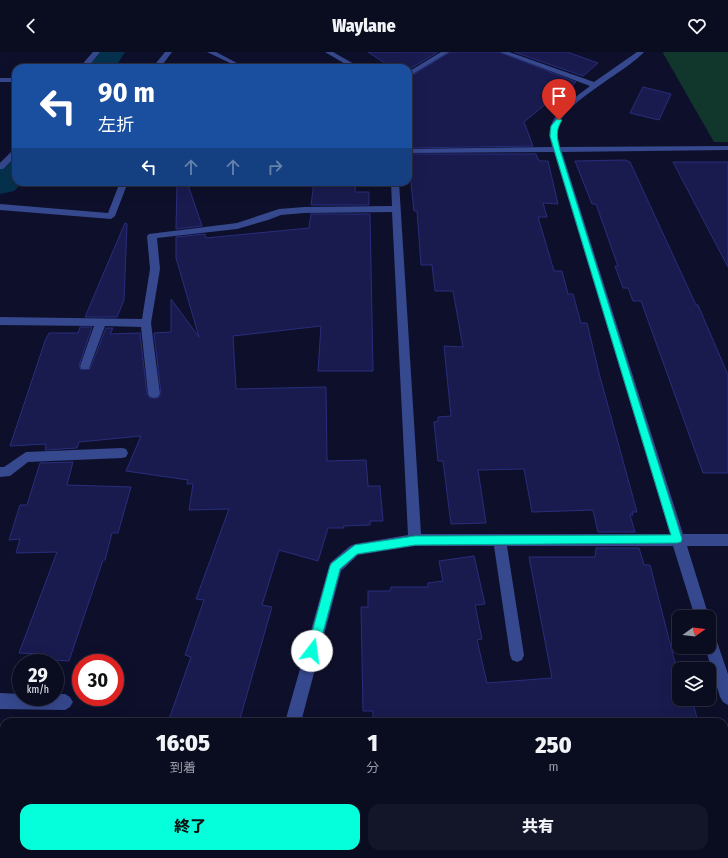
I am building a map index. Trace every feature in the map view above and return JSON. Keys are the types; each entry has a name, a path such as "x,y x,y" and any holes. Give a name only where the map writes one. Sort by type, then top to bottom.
{"street":[{"path":"86,64 97,52"},
{"path":"160,64 169,52"},
{"path":"210,52 234,63"},
{"path":"328,52 350,64"},
{"path":"412,73 446,52"},
{"path":"503,52 595,85"},
{"path":"641,52 595,85 563,113 554,126 553,136 700,610"},
{"path":"0,80 12,80"},
{"path":"412,151 728,148"},
{"path":"0,167 12,156"},
{"path":"0,207 111,216 122,186"},
{"path":"395,186 415,540"},
{"path":"154,394 146,323 155,280 156,252 152,236 237,226 265,218 279,212 304,210 396,209"},
{"path":"0,321 146,323"},
{"path":"85,366 101,322"},
{"path":"0,472 6,472 26,457 122,453"},
{"path":"294,718 335,566 355,550 415,540 728,540"},
{"path":"500,540 517,655"},
{"path":"714,654 728,697"},
{"path":"0,701 12,701"}],"green space":[{"path":"728,52 728,142 714,142 663,53"}],"building":[{"path":"368,52 438,52 412,68 412,64 386,64"},
{"path":"450,52 499,52 576,82 565,92 561,91 524,122 533,146 412,148 412,76"},
{"path":"514,52 567,52 598,63 583,76"},
{"path":"643,87 671,94 659,120 630,113"},
{"path":"412,154 536,154 539,161 548,161 558,204 543,203 547,217 538,217 554,271 562,271 568,294 573,294 581,323 587,323 637,512 632,512 633,515 630,515 635,532 598,532 593,510 532,512 524,469 478,470 486,523 451,524 443,461 438,461 434,422 438,421 438,417 451,416 444,346 463,347 453,291 435,291 432,265 421,265 417,211 414,211 411,186"},
{"path":"625,160 630,162 696,305 698,305 728,375 728,473 703,473 641,301 633,301 628,288 623,288 615,266 618,266 596,204 592,204 575,161"},
{"path":"673,162 728,162 728,267"},
{"path":"177,186 188,186 202,226 176,229"},
{"path":"313,186 356,186 355,192 369,192 369,205 311,205"},
{"path":"311,214 370,214 373,371 318,371 321,326 233,336 236,389 326,387 327,461 366,460 368,486 380,486 383,521 370,521 370,525 328,528 318,561 279,550 262,605 272,607 240,718 169,718 191,657 185,655 204,600 196,599 229,509 189,510 193,484 187,484 188,480 126,471 141,436 79,442 77,448 45,450 46,444 10,446 49,333 78,333 80,327 92,327 79,366 81,370 90,369 106,328 113,328 110,334 140,333 147,394 150,398 158,398 161,394 154,333 171,332 171,299 199,337 176,258 176,237 205,234 206,238 309,228"},
{"path":"125,223 127,224 124,300 117,317 85,317"},
{"path":"73,462 67,485 131,487 118,533 112,533 105,560 103,560 69,661 64,661 64,654 19,653 57,552 16,553 20,539 9,540 20,505 27,505 40,463"},
{"path":"596,548 639,548 644,565 650,565 675,662 672,662 672,706 694,706 697,718 373,718 373,711 363,711 361,607 368,607 368,591 390,591 391,587 428,587 428,583 443,581 439,561 474,556 485,604 475,605 482,639 477,640 487,683 552,678 529,557 595,557"}],"waterway":[{"path":"102,64 110,52"},
{"path":"0,183 12,172"}],"route":[{"path":"312,651 335,566 355,550 415,540 677,539 553,136 554,126 559,120"}]}
